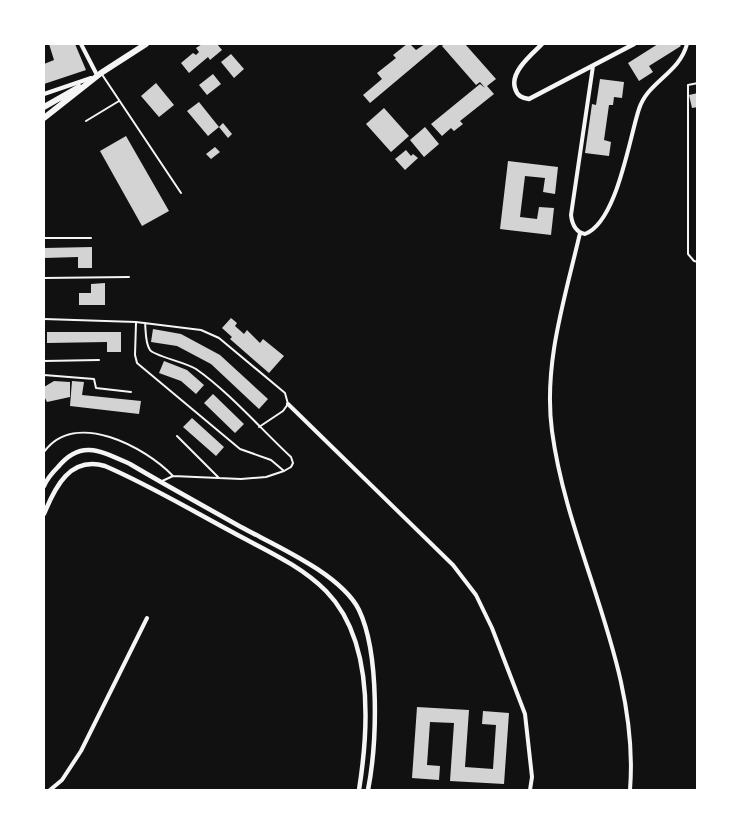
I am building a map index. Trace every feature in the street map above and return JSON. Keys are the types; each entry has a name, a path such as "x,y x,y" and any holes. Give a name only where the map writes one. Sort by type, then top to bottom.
{"main road":[{"path":"44,118 100,75 146,44"},
{"path":"44,107 100,75"}],"street":[{"path":"44,94 100,75 81,44"},
{"path":"542,44 515,75 516,93 522,98 529,99 634,44"},
{"path":"580,233 589,232 602,219 618,186 642,101 652,88 677,65 687,44"},
{"path":"580,233 572,223 571,215 593,65"},
{"path":"580,233 551,358 549,385 551,429 559,474 615,657 627,718 631,763 630,790"},
{"path":"288,404 453,565 476,595 492,628 525,714 532,777 530,790"},
{"path":"44,486 67,456 80,450 105,453 130,464 305,561 346,594 358,610 369,641 374,686 373,768 368,790"},
{"path":"44,514 58,484 67,473 84,464 96,463 292,564 325,590 342,611 354,634 362,666 364,725 363,765 359,790"},
{"path":"51,790 62,780 81,750 147,618"}],"lane":[{"path":"100,75 181,193"},
{"path":"698,83 688,85 688,254 698,262"},
{"path":"86,121 119,101"},
{"path":"44,238 91,238"},
{"path":"44,278 129,277"},
{"path":"44,319 136,322 201,330 219,338 285,393 288,404 283,411 258,427"},
{"path":"136,322 135,355 137,363 240,448 271,460 284,471"},
{"path":"145,323 150,351 155,355 170,357 194,368 212,382 291,457 293,463 284,471 266,477 241,479 173,476 160,482"},
{"path":"44,361 99,360"},
{"path":"44,375 94,379 96,388 130,392"},
{"path":"44,452 60,436 102,435 142,450 173,476"},
{"path":"177,436 219,478"}],"building":[{"path":"49,44 75,44 86,70 44,84 44,64 54,60"},
{"path":"202,44 217,44 222,50 210,60 208,57 189,73 181,63 193,53 196,55 199,52 196,48"},
{"path":"407,44 416,50 425,44 439,45 370,103 363,95 382,79 377,73 396,58 393,55"},
{"path":"444,44 465,44 496,79 487,86 494,94 460,121 463,124 454,131 451,128 442,136 431,124 480,84 485,88 480,82 476,85 442,46"},
{"path":"658,44 679,44 681,46 649,66 653,72 639,81 628,63"},
{"path":"231,54 244,69 234,78 221,62"},
{"path":"213,74 221,84 207,95 199,85"},
{"path":"600,79 624,82 622,98 614,97 613,105 609,105 604,140 611,142 609,156 585,153 592,104 596,105"},
{"path":"156,83 174,105 159,117 141,96"},
{"path":"698,93 698,107 692,108 689,95"},
{"path":"199,102 219,127 208,136 187,111"},
{"path":"384,108 409,136 391,152 366,124"},
{"path":"223,123 232,134 228,138 219,127"},
{"path":"425,127 439,144 424,157 410,140"},
{"path":"126,136 169,211 142,226 100,151"},
{"path":"215,147 220,152 211,159 206,154"},
{"path":"406,150 411,156 413,154 418,158 405,170 395,159"},
{"path":"508,161 558,167 555,194 543,192 545,178 525,176 520,217 537,219 539,207 554,208 551,235 500,229"},
{"path":"92,247 92,268 78,268 78,257 44,258 44,248"},
{"path":"105,283 105,305 79,305 79,293 91,293 91,284"},
{"path":"231,318 237,323 235,326 244,334 247,330 260,343 263,339 284,356 269,373 230,339 232,337 222,328"},
{"path":"153,329 181,334 220,355 268,399 259,409 211,364 177,346 151,342"},
{"path":"47,332 121,332 121,352 107,352 107,342 47,343"},
{"path":"164,361 187,370 204,385 196,394 181,381 159,373"},
{"path":"54,381 70,382 70,397 47,402 44,387"},
{"path":"72,381 84,382 82,395 141,401 139,414 70,406"},
{"path":"213,394 244,424 235,433 204,403"},
{"path":"192,418 224,447 216,456 183,427"},
{"path":"417,707 469,710 465,767 493,769 496,725 482,724 483,711 509,713 504,784 450,781 454,723 430,722 427,765 440,766 439,780 412,778"}]}
